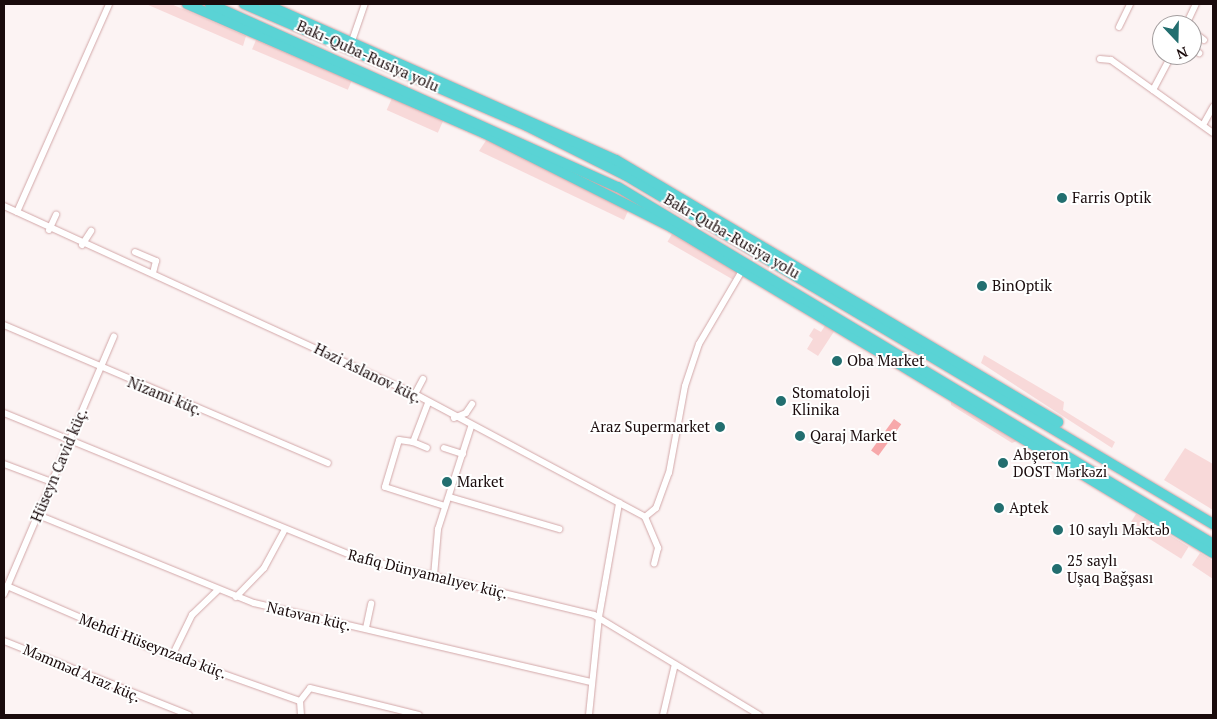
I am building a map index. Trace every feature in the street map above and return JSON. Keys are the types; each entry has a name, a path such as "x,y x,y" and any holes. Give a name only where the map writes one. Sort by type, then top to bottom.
{"highway":[{"path":"186,4 547,162 743,269 1213,554"},
{"name":"Bakı-Quba-Rusiya yolu","path":"210,4 618,187 1213,544"},
{"name":"Bakı-Quba-Rusiya yolu","path":"244,4 527,126 625,175 1107,458 1213,524"},
{"path":"265,4 560,133 691,201 967,365 1107,458"}],"street":[{"path":"17,212 109,4"},
{"path":"352,41 365,4"},
{"path":"1119,27 1130,4"},
{"path":"1100,59 1111,60 1213,133"},
{"path":"1153,90 1167,65"},
{"path":"1202,125 1213,107"},
{"name":"Həzi Aslanov küç.","path":"4,207 49,230 153,273 415,394 454,418 645,516"},
{"path":"49,230 56,215"},
{"path":"82,245 91,232"},
{"path":"134,252 156,261 153,273"},
{"path":"654,564 658,548 645,516 658,502 677,436 685,386 699,344 743,269"},
{"name":"Nizami küç.","path":"4,325 99,368 328,463"},
{"name":"Hüseyn Cavid küç.","path":"4,594 114,336"},
{"path":"415,394 422,379"},
{"path":"412,442 428,402"},
{"path":"454,418 466,413 472,404"},
{"name":"Rafiq Dünyamalıyev küç.","path":"4,413 284,531 355,557 598,617 760,715"},
{"path":"434,576 437,536 471,427"},
{"path":"427,448 412,442 399,440 385,487 445,506"},
{"path":"444,448 463,454"},
{"path":"4,464 52,482"},
{"path":"449,498 559,529"},
{"path":"589,715 598,617 619,504"},
{"name":"Natəvan küç.","path":"38,514 236,596 591,682"},
{"path":"236,596 264,568 284,531"},
{"name":"Mehdi Hüseynzadə küç.","path":"7,586 172,656 300,700"},
{"path":"172,656 192,615 218,590"},
{"path":"366,628 371,604"},
{"name":"Məmməd Araz küç.","path":"4,641 189,715"},
{"path":"663,715 675,664"},
{"path":"301,715 300,700 310,688 419,715"}],"shaded area":[{"path":"146,4 171,4 246,36 243,46"},
{"path":"256,40 352,81 348,90 252,49"},
{"path":"392,98 443,121 438,133 387,110"},
{"path":"487,139 629,209 624,220 479,151"},
{"path":"672,234 737,271 732,279 668,242"},
{"path":"826,324 835,330 818,356 807,349 813,339 809,336 814,328 821,332"},
{"path":"984,355 1064,402 1063,410 1115,442 1112,448 981,363"},
{"path":"951,399 1019,440 1012,443 951,405"},
{"path":"894,419 901,424 878,456 871,451"},
{"path":"1185,448 1213,464 1213,510 1164,480"},
{"path":"1136,514 1189,547 1181,559 1129,526"},
{"path":"1200,553 1213,561 1213,579 1192,565"}],"place":[{"name":"Farris Optik","path":"1062,198"},
{"name":"BinOptik","path":"982,286"},
{"name":"Oba Market","path":"837,361"},
{"name":"Stomatoloji Klinika","path":"781,401"},
{"name":"Araz Supermarket","path":"720,427"},
{"name":"Qaraj Market","path":"800,436"},
{"name":"Abşeron DOST Mərkəzi","path":"1003,463"},
{"name":"Market","path":"447,482"},
{"name":"Aptek","path":"999,508"},
{"name":"10 saylı Məktəb","path":"1058,530"},
{"name":"25 saylı Uşaq Bağşası","path":"1057,569"}]}
